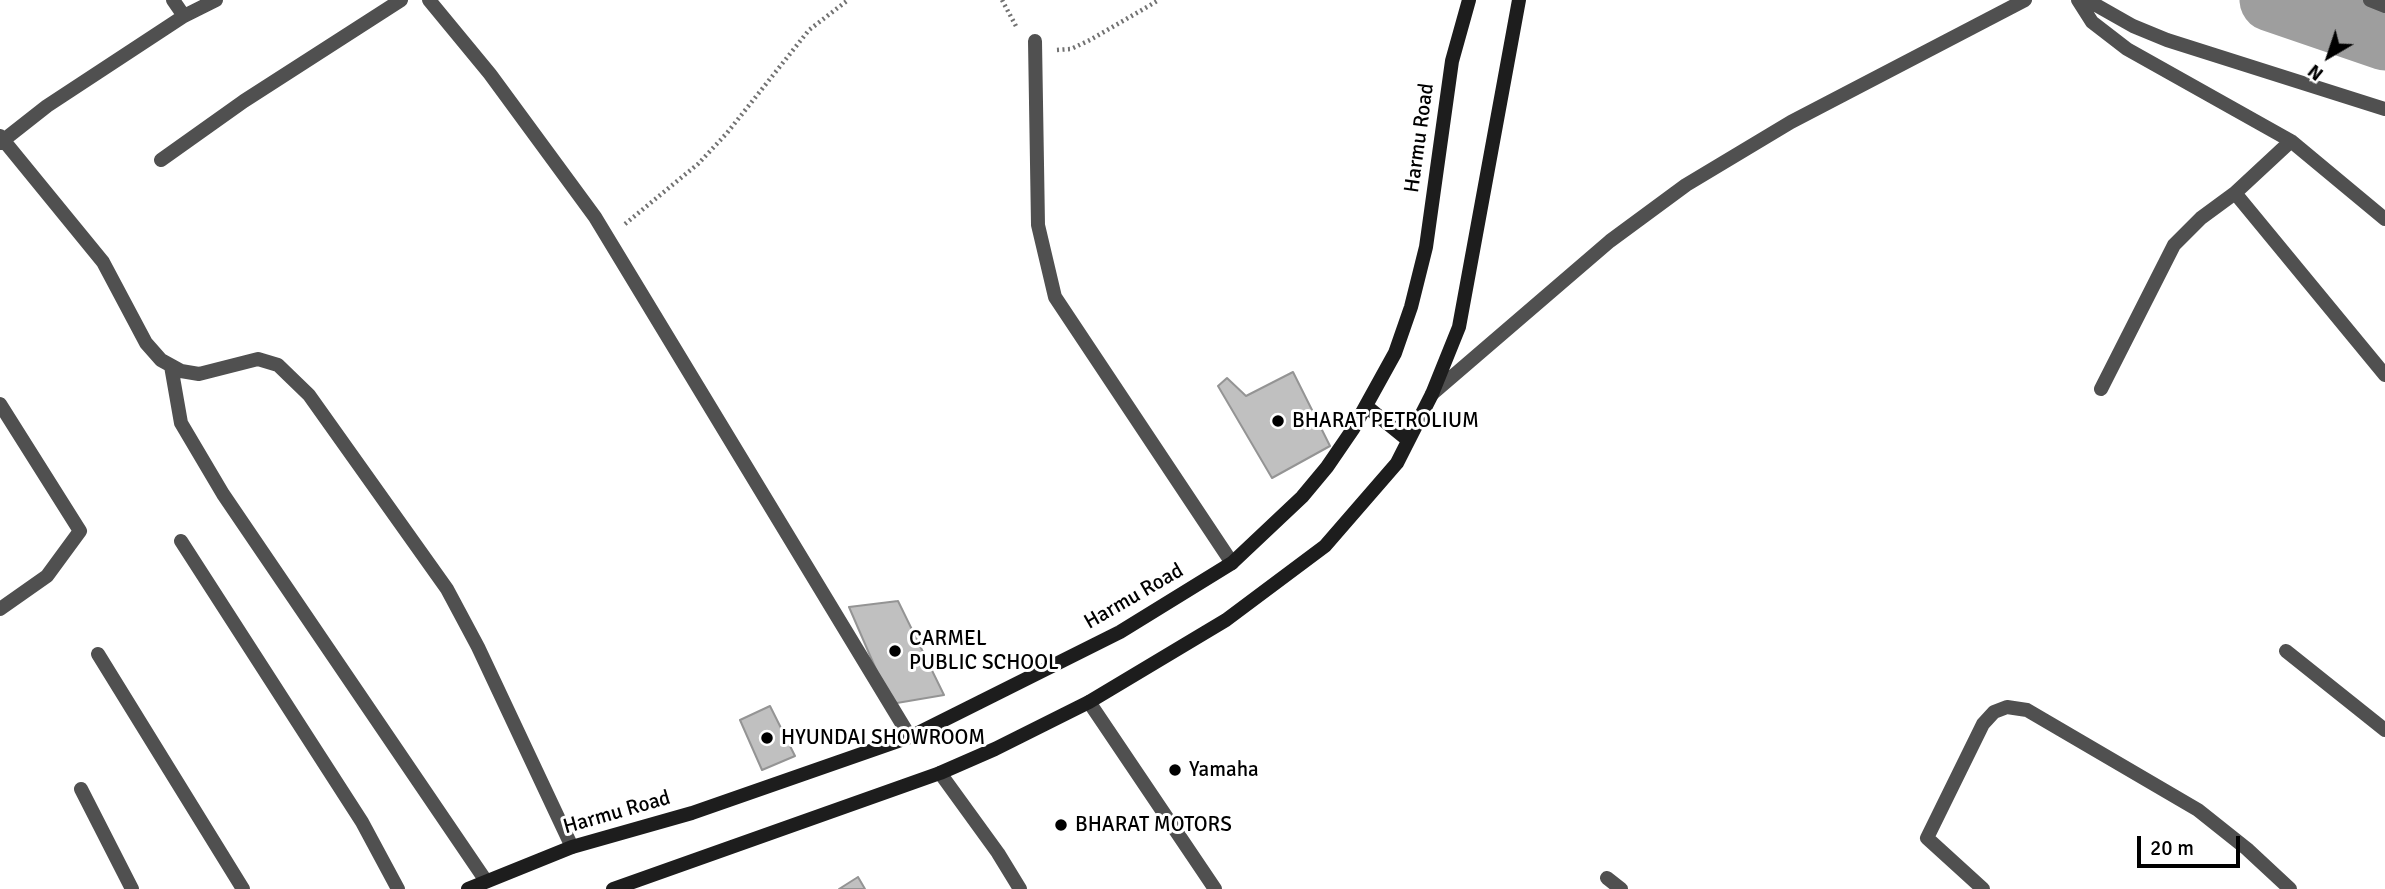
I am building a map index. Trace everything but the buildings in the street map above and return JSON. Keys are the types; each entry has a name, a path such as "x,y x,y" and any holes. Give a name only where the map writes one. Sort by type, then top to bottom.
{"main road":[{"name":"Harmu Road","path":"468,889 572,847 692,813 910,737 1120,632 1232,564 1319,477 1366,405 1395,353 1411,307 1426,247 1452,61 1469,0"},
{"path":"613,889 940,773 1089,702 1226,620 1325,546 1397,463 1432,394 1460,327 1519,0"},
{"path":"1366,405 1408,440"}],"street":[{"path":"173,0 184,16"},
{"path":"216,0 184,16 47,106 1,140 103,262 146,343 160,360 199,374 258,359 278,365 309,395 447,589 478,647 572,847"},
{"path":"161,160 244,101 401,0"},
{"path":"429,0 490,74 607,238 910,737"},
{"path":"1432,394 1609,242 1686,185 1791,122 2025,0"},
{"path":"2078,0 2092,22 2127,49 2291,141 2385,219"},
{"path":"2087,0 2133,26 2167,40 2385,109"},
{"path":"2370,0 2385,6"},
{"path":"1035,41 1038,225 1055,297 1232,564"},
{"path":"2101,389 2174,245 2201,218 2235,193 2291,141"},
{"path":"2235,193 2385,375"},
{"path":"172,366 181,423 223,494 486,881"},
{"path":"0,404 80,531 47,576 0,609"},
{"path":"181,541 362,822 398,889"},
{"path":"2286,651 2296,662 2385,730"},
{"path":"98,654 243,889"},
{"path":"1089,702 1215,889"},
{"path":"1983,889 1927,838 1983,724 1994,712 2007,707 2027,710 2198,810 2247,849 2290,889"},
{"path":"940,773 999,853 1020,889"},
{"path":"81,789 132,889"},
{"path":"1607,878 1621,889"}],"path":[{"path":"607,238 698,164 727,133 809,30 848,0"},
{"path":"1002,0 1019,30 1053,50 1071,50 1159,0"}],"waterway":[{"path":"2271,0 2385,39"}],"place":[{"name":"BHARAT PETROLIUM","path":"1278,421"},
{"name":"CARMEL PUBLIC SCHOOL","path":"895,651"},
{"name":"HYUNDAI SHOWROOM","path":"767,738"},
{"name":"Yamaha","path":"1175,770"},
{"name":"BHARAT MOTORS","path":"1061,825"}]}
